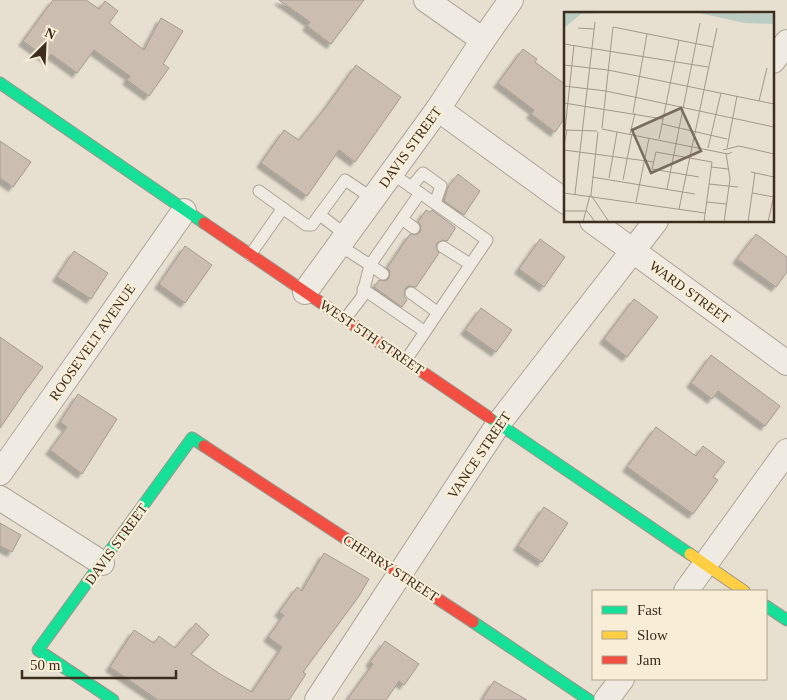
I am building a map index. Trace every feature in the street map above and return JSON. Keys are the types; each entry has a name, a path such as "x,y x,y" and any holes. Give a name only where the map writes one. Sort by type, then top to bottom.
{"main road":[{"name":"WEST 5TH STREET","path":"0,83 184,211 346,319 743,590"},
{"name":"CHERRY STREET","path":"192,438 589,700"},
{"name":"DAVIS STREET","path":"113,700 38,650 192,438"},
{"path":"767,607 787,620"}],"street":[{"path":"426,0 483,40"},
{"name":"DAVIS STREET","path":"305,292 438,109 511,0"},
{"path":"774,60 787,42"},
{"path":"438,109 564,201"},
{"name":"ROOSEVELT AVENUE","path":"0,473 184,211"},
{"name":"WARD STREET","path":"593,222 787,363"},
{"name":"VANCE STREET","path":"317,700 499,423 634,252 655,222"},
{"path":"687,590 787,451"},
{"path":"0,498 102,563"},
{"path":"606,700 621,680"}],"lane":[{"path":"391,173 487,240 406,360"},
{"path":"346,319 362,297 370,265 402,219 423,173 441,186 435,203"},
{"path":"260,191 306,225 312,225 345,180 372,198"},
{"path":"250,255 283,208"},
{"path":"320,215 343,240 370,265 383,274"},
{"path":"402,219 414,228"},
{"path":"443,247 470,264"},
{"path":"363,289 424,331"},
{"path":"411,293 437,312"}],"building":[{"path":"53,0 86,0 99,9 105,1 118,11 109,23 144,50 161,18 183,31 163,64 169,68 149,96 127,80 130,76 94,50 77,73 51,54 48,59 23,41"},
{"path":"279,0 364,0 331,44 307,26 310,22"},
{"path":"523,49 537,59 535,62 564,84 564,119 555,132 531,114 534,110 498,83"},
{"path":"356,65 401,97 355,162 339,150 307,196 261,163 284,130 299,140 326,107"},
{"path":"0,141 31,162 13,187 0,178"},
{"path":"458,174 480,191 464,215 444,201 448,187"},
{"path":"426,210 430,212 432,210 455,227 455,229 447,241 443,240 437,243 436,247 439,253 416,287 408,286 405,289 404,296 407,300 402,307 374,287 379,280 386,281 389,278 390,271 387,268 410,234 416,235 420,232 421,226 418,222"},
{"path":"756,234 787,257 787,272 776,287 737,259"},
{"path":"540,239 565,257 544,287 519,269"},
{"path":"185,246 212,265 185,303 159,284"},
{"path":"74,251 108,273 91,299 57,277"},
{"path":"634,299 658,317 627,357 604,339"},
{"path":"481,308 512,330 496,352 465,330"},
{"path":"0,337 43,367 0,428"},
{"path":"711,355 780,406 765,426 718,391 712,399 691,383"},
{"path":"78,394 117,419 82,474 50,450 67,427 60,422"},
{"path":"656,427 696,456 703,446 725,462 713,477 718,480 693,514 627,467"},
{"path":"544,507 568,523 542,562 518,546"},
{"path":"0,523 21,535 12,552 0,546"},
{"path":"324,553 369,579 359,596 303,672 306,674 289,700 158,700 110,667 134,630 154,643 159,636 175,648 196,623 209,635 191,654 220,674 252,692 282,647 268,637 284,615 279,612 297,587 302,591"},
{"path":"385,641 419,664 404,685 399,681 386,700 347,700 373,664 370,662"},
{"path":"494,681 527,700 482,700"}],"traffic: fast":[{"path":"0,83 204,223"},
{"path":"490,418 690,554"},
{"path":"113,700 38,650 192,438 204,446"},
{"path":"767,607 787,620"},
{"path":"473,622 589,700"}],"traffic: slow":[{"path":"690,554 743,590"}],"traffic: jam":[{"path":"204,223 490,418"},
{"path":"204,446 473,622"}]}
